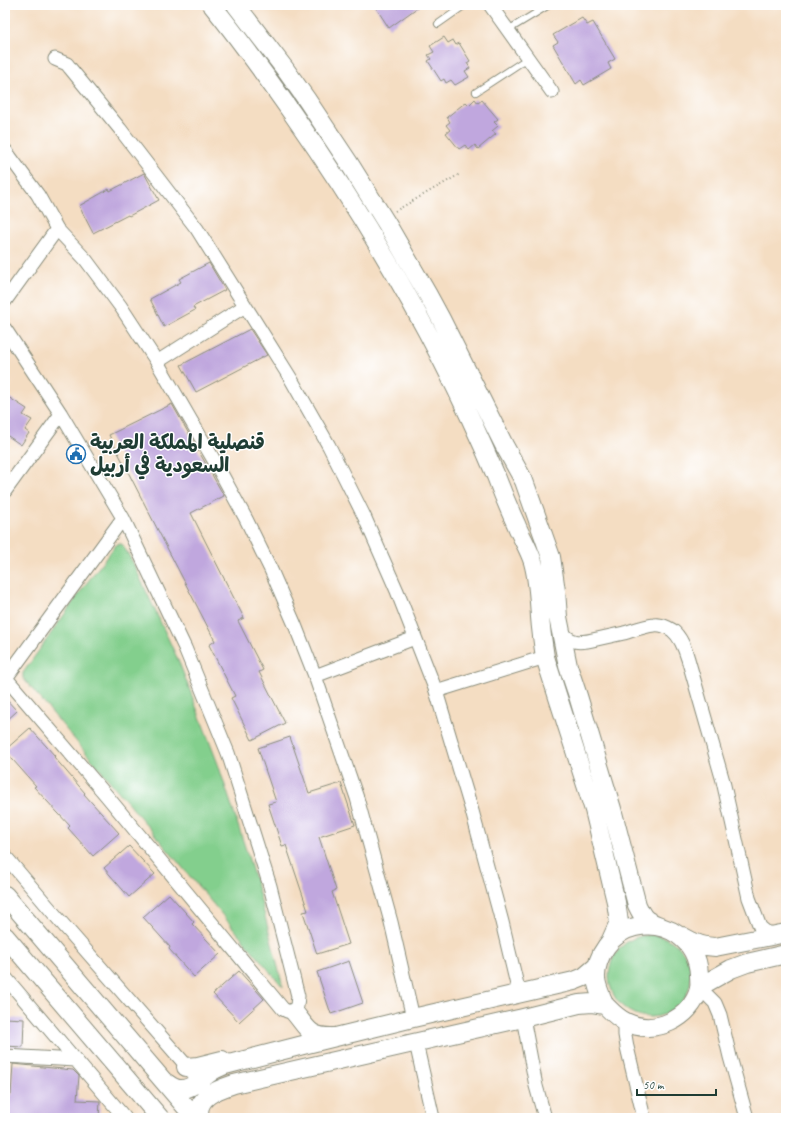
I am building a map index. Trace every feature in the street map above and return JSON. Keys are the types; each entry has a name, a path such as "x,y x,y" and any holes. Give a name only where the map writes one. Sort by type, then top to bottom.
{"street":[{"path":"212,5 240,40 313,143 387,259 453,382 478,434 533,561 537,578 542,641 546,658 594,810 616,902 619,922 610,942 602,953 597,966 596,979 599,992 605,1005 614,1015 625,1022 639,1027 653,1027 667,1024 679,1017 689,1007 696,997 699,987 699,966 694,952 685,940 667,929 646,925 633,927 620,933 610,942"},
{"path":"236,5 285,69 349,163 384,218 441,319 524,481 551,557 560,628 570,673 610,802 637,905 642,916 649,921 709,947 782,934"},
{"path":"490,5 552,92"},
{"path":"55,59 67,64 120,129 197,229 291,379 329,446 367,522 397,591 436,691 472,811 502,922 519,993"},
{"path":"5,150 38,195 57,228 95,272 121,307 157,362 215,462 246,519 271,570 315,676 357,798 376,862 413,1018"},
{"path":"5,302 57,228"},
{"path":"157,362 245,306"},
{"path":"5,329 61,414 123,518 185,648 228,753 270,886 298,996 297,1006 294,1012 293,1031 287,1044 268,1054 186,1067"},
{"path":"5,491 61,414"},
{"path":"488,457 504,478 510,479 513,475 508,451"},
{"path":"521,536 511,498 515,491 520,491 522,493 540,526"},
{"path":"123,518 5,678 106,795 283,1009 294,1012 316,1036 333,1038"},
{"path":"560,628 566,636 575,641 585,642 655,625 663,626 672,630 684,646 723,782 750,898 760,927 766,932 782,934"},
{"path":"570,673 572,660 578,651 616,635"},
{"path":"315,676 415,638"},
{"path":"436,691 546,658"},
{"path":"5,856 60,922 186,1067 202,1078 211,1077 215,1081 216,1087 212,1094"},
{"path":"5,895 195,1118"},
{"path":"743,942 750,934 752,929 750,898"},
{"path":"5,936 160,1118"},
{"path":"699,987 731,968 786,954"},
{"path":"765,959 786,961"},
{"path":"165,1082 180,1090 192,1086 215,1069 232,1063 413,1018 574,981 584,977 597,966"},
{"path":"5,977 125,1118"},
{"path":"699,987 715,1003 720,1015 747,1118"},
{"path":"200,1118 198,1110 204,1100 220,1089 234,1084 579,1004 592,1003 605,1005"},
{"path":"523,1018 534,1079 544,1118"},
{"path":"625,1022 627,1048 644,1118"},
{"path":"416,1043 433,1118"},
{"path":"5,1056 76,1060"},
{"path":"232,1063 225,1070 224,1074 226,1081 229,1084 234,1084"}],"lane":[{"path":"438,24 465,5"},
{"path":"508,30 549,5"},
{"path":"476,92 528,58"}],"path":[{"path":"384,218 460,174"}],"green space":[{"path":"119,543 123,545 133,563 179,662 218,764 260,897 283,987 23,678 23,673 86,584 115,546"},
{"path":"650,935 666,938 679,947 688,960 691,976 688,992 679,1005 666,1014 650,1017 634,1014 621,1005 612,992 609,976 612,960 621,947 634,938"}],"building":[{"path":"374,5 421,5 389,28"},
{"path":"582,18 587,25 593,22 615,59 608,63 611,69 584,85 581,80 576,84 553,45 558,42 553,35"},
{"path":"444,37 448,43 453,40 456,45 459,43 470,61 467,63 470,68 465,71 469,77 455,85 451,80 446,83 444,79 441,81 428,61 431,59 428,55 434,52 430,46"},
{"path":"475,99 478,103 482,100 498,119 494,122 498,126 492,131 496,134 478,149 475,145 469,150 465,145 459,149 446,133 450,130 446,125 450,122 447,117 466,102 469,105"},
{"path":"144,173 159,200 93,233 79,206 109,189 110,191"},
{"path":"209,263 225,290 193,307 195,310 164,327 150,299 181,282 179,279"},
{"path":"250,329 267,355 196,392 181,365"},
{"path":"5,395 27,409 23,415 32,420 25,430 29,433 21,445 5,434"},
{"path":"172,404 224,496 191,513 244,618 238,621 263,670 259,672 285,723 252,740 231,698 235,696 209,645 215,641 109,435"},
{"path":"5,698 17,711 5,722"},
{"path":"30,728 55,756 54,757 85,793 84,794 119,833 93,856 68,828 70,826 34,787 36,786 5,751"},
{"path":"290,737 309,793 341,783 355,825 319,837 336,890 332,892 349,944 317,954 303,912 308,911 286,845 282,846 268,804 276,802 258,748"},
{"path":"129,846 155,874 129,897 104,868"},
{"path":"169,894 194,922 192,924 220,954 194,977 143,917"},
{"path":"349,961 363,1003 331,1014 317,972"},
{"path":"239,971 264,999 239,1022 213,994"},
{"path":"6,1018 24,1019 23,1047 5,1046"},
{"path":"13,1064 73,1070 79,1076 77,1100 100,1101 99,1118 7,1118 8,1095 11,1095"}],"place":[{"name":"قنصلية المملكة العربية السعودية في أربيل","path":"76,454"}]}
